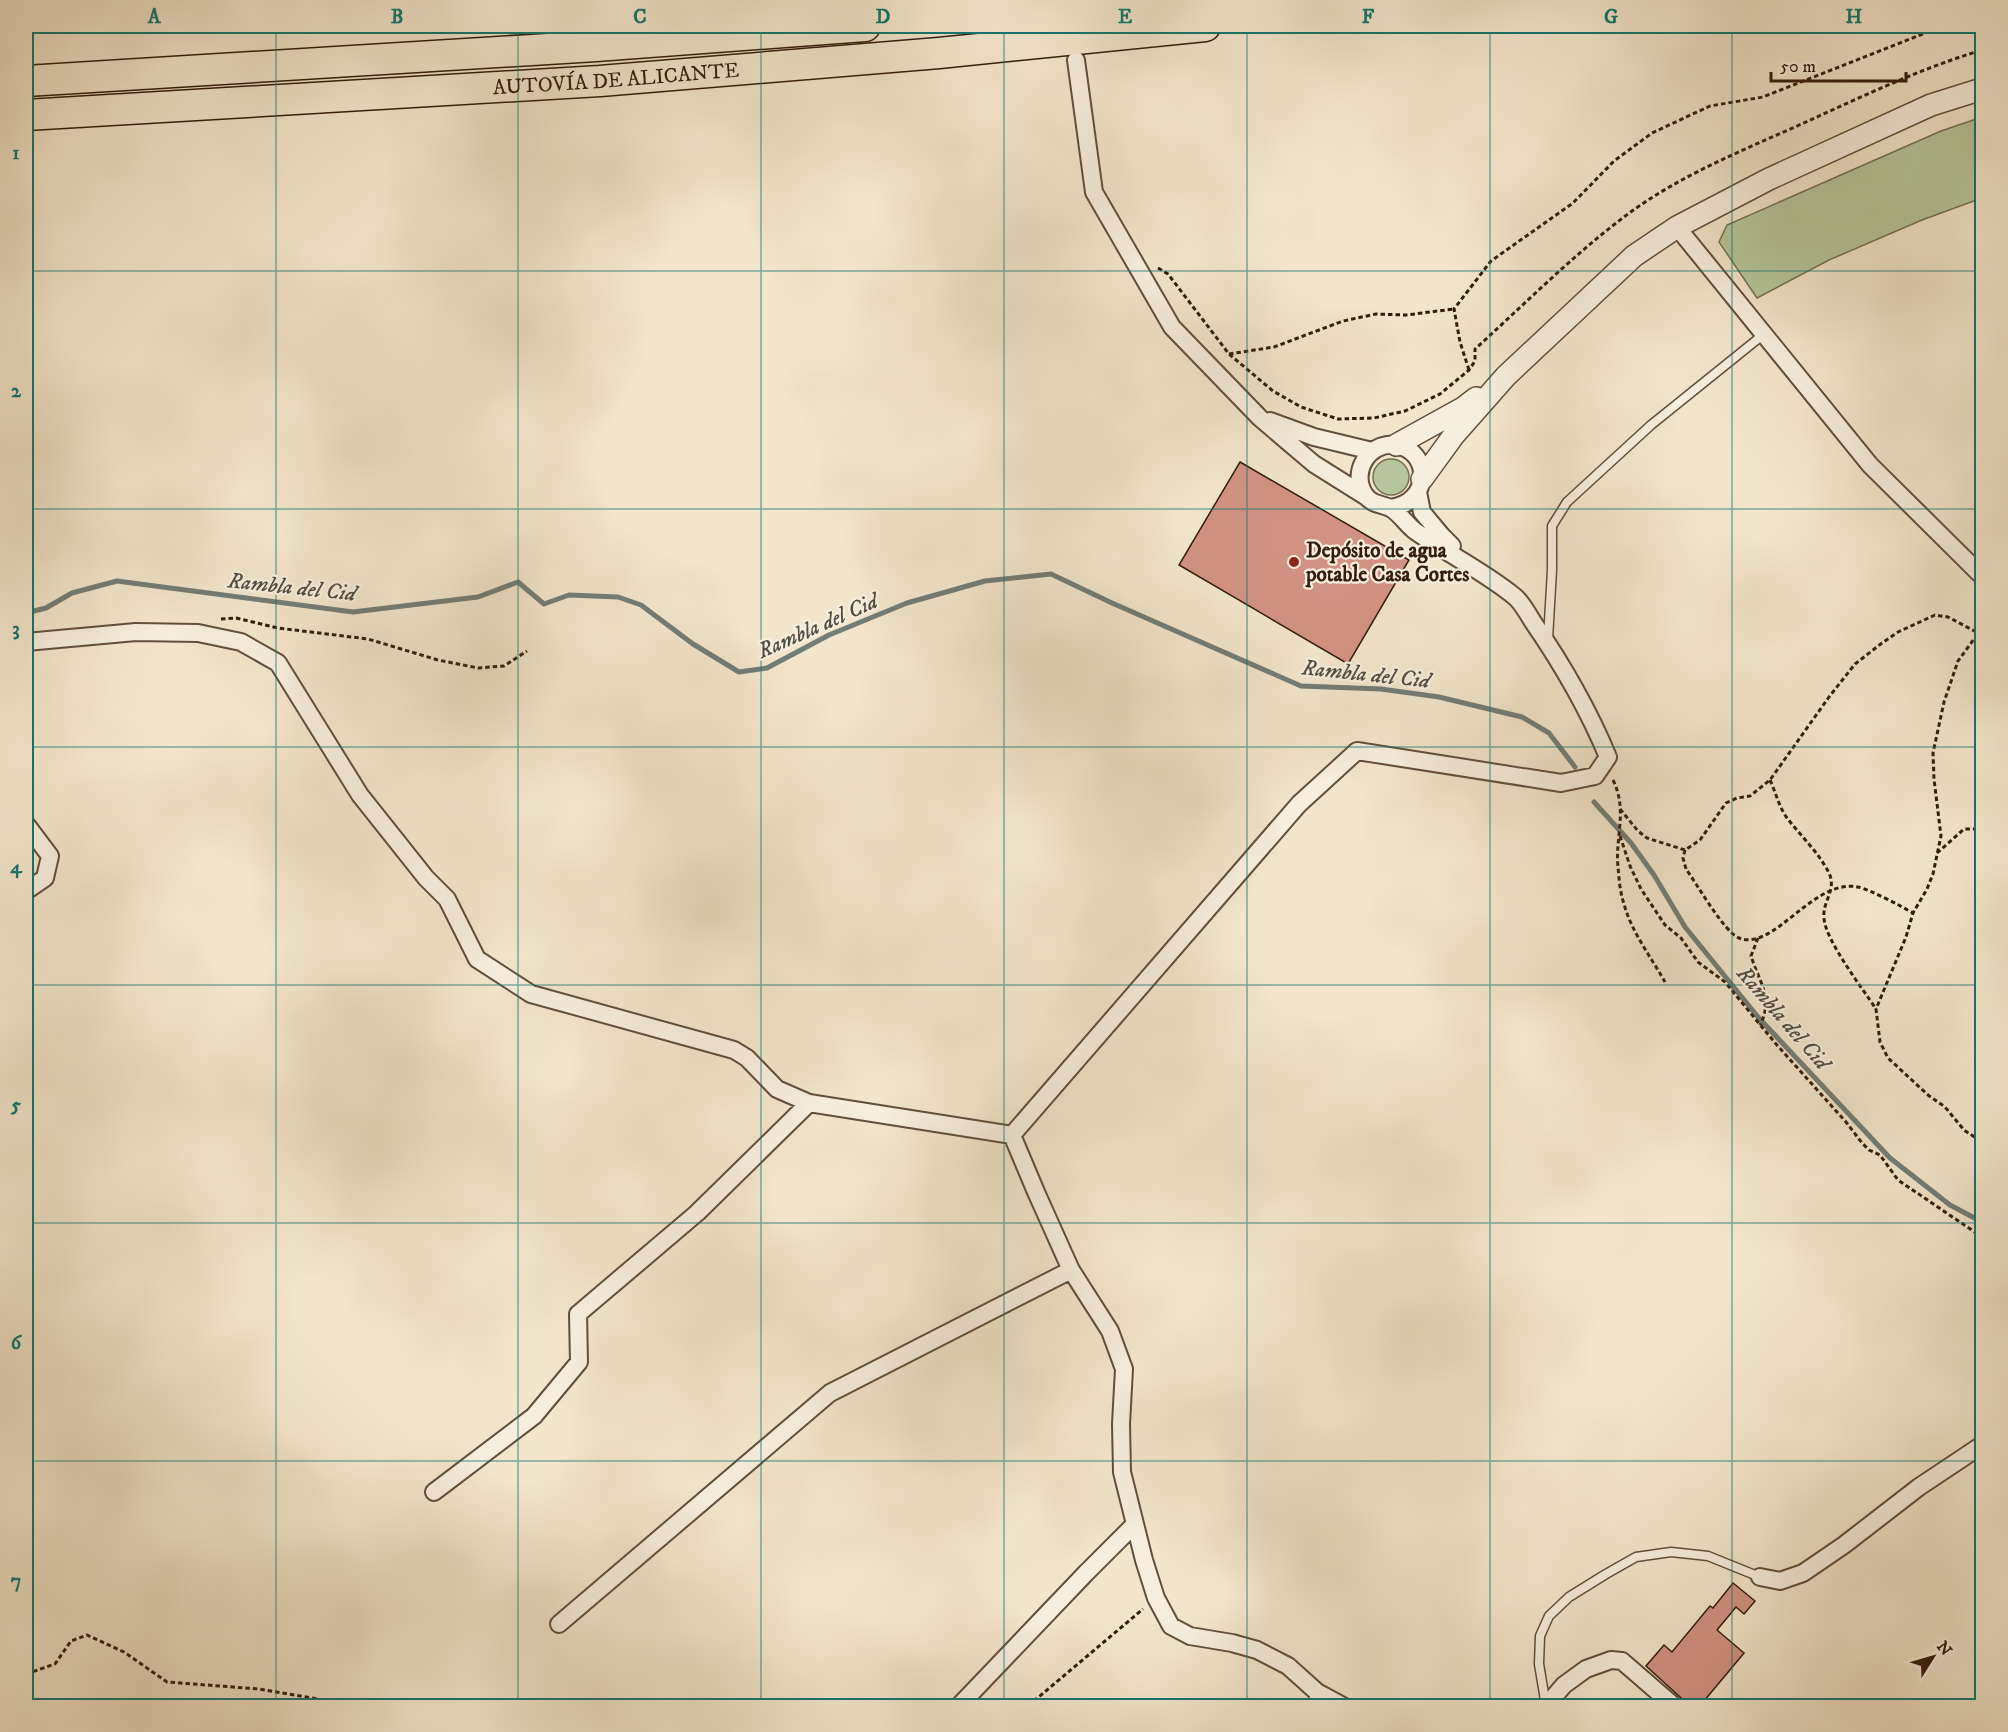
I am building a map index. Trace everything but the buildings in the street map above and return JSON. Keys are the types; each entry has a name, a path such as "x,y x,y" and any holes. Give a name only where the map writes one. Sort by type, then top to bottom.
{"highway":[{"name":"AUTOVÍA DE ALICANTE","path":"26,81 596,46 865,26"},
{"name":"AUTOVÍA DE ALICANTE","path":"26,114 600,81 951,52 1205,26"}],"street":[{"path":"1076,60 1094,192 1173,327 1260,418 1314,464 1376,505 1390,508 1407,504 1454,435 1506,376 1634,256 1677,227 1769,179 1920,110 1983,89"},
{"path":"1677,227 1870,465 1983,576"},
{"path":"1365,496 1359,480 1359,472 1371,451 1379,447 1396,445 1463,408 1506,376"},
{"path":"1260,418 1314,437 1371,451"},
{"path":"1396,445 1410,451 1419,464 1422,512 1442,536 1479,571"},
{"path":"1012,1134 1299,804 1357,751 1560,783 1595,776 1605,762 1608,757 1594,724 1547,642 1516,598 1479,571 1414,530 1390,508"},
{"path":"26,642 136,632 198,633 241,642 278,663 360,795 426,878 447,899 477,959 531,994 734,1050 747,1058 777,1089 809,1103 1012,1134"},
{"path":"26,824 50,856 45,878 26,891"},
{"path":"434,1492 534,1416 579,1362 578,1314 697,1213 809,1103"},
{"path":"1012,1134 1071,1270 1110,1331 1124,1369 1121,1424 1122,1472 1134,1525 1156,1598 1171,1626 1190,1636 1257,1650 1288,1666 1314,1699 1343,1707"},
{"path":"559,1624 830,1393 1071,1270"},
{"path":"1760,1577 1780,1581 1803,1573 1844,1545 1919,1487 1983,1445"},
{"path":"959,1707 1134,1525"},
{"path":"1546,1707 1564,1685 1587,1669 1611,1659 1622,1661 1674,1707"}],"lane":[{"path":"1547,642 1552,570 1552,526 1567,502 1651,425 1764,334"},
{"path":"1546,1707 1539,1664 1540,1636 1549,1616 1569,1597 1606,1574 1636,1557 1671,1552 1708,1556 1760,1577"}],"path":[{"path":"1229,354 1274,347 1343,321 1376,314 1406,315 1454,309 1491,261 1573,202 1614,161 1652,133 1710,106 1763,97 1943,26"},
{"path":"1157,267 1168,274 1229,354 1273,391 1301,407 1338,419 1374,418 1405,411 1440,394 1475,361 1475,349 1553,278 1631,212 1676,182 1845,104 1921,72 1983,50"},
{"path":"1454,309 1468,370"},
{"path":"1913,913 1858,887 1831,890 1817,897 1782,925 1759,937 1749,940 1738,938 1725,926 1686,869 1683,858 1685,850 1700,840 1726,803 1750,796 1770,780 1855,664 1882,643 1898,632 1935,615 1948,617 1981,634"},
{"path":"198,633 213,620 236,618 278,628 368,639 438,660 478,668 504,666 527,651"},
{"path":"1876,1010 1906,938 1913,913 1933,874 1941,836 1933,753 1944,702 1958,661 1981,634 1983,628"},
{"path":"1605,762 1619,792 1620,836 1617,864 1624,905 1665,982"},
{"path":"1770,780 1786,817 1802,834 1830,875 1831,890 1824,907 1824,919 1828,933 1876,1010 1880,1042 1888,1058 1928,1095 1945,1107 1964,1130 1983,1142"},
{"path":"1620,809 1638,831 1647,838 1685,850"},
{"path":"1937,852 1964,829 1976,829 1983,826"},
{"path":"1620,836 1641,889 1665,925 1681,938 1698,962 1725,982 1862,1143 1886,1160 1898,1180 1983,1237"},
{"path":"1759,937 1751,956 1767,1001 1765,1015 1760,1025"},
{"path":"1028,1707 1156,1598"},
{"path":"26,1674 55,1664 71,1641 87,1635 124,1652 166,1682 259,1689 330,1701 341,1707"}],"green space":[{"path":"1982,117 1982,198 1922,220 1829,260 1757,298 1719,242 1727,225 1941,131"},
{"path":"1391,459 1404,464 1409,477 1404,490 1391,495 1378,490 1373,477 1378,464"}],"waterway":[{"name":"Rambla del Cid","path":"26,613 46,608 72,593 117,581 353,612 478,597 518,582 544,604 569,595 618,597 641,605 693,644 739,672 767,668 829,635 907,603 985,581 1051,574 1301,686 1381,689 1439,697 1522,717 1549,733 1575,767"},
{"name":"Rambla del Cid","path":"1594,802 1631,843 1654,875 1685,927 1758,1017 1890,1158 1950,1205 1982,1222"}],"place":[{"name":"Depósito de agua potable Casa Cortes","path":"1294,562"}]}
